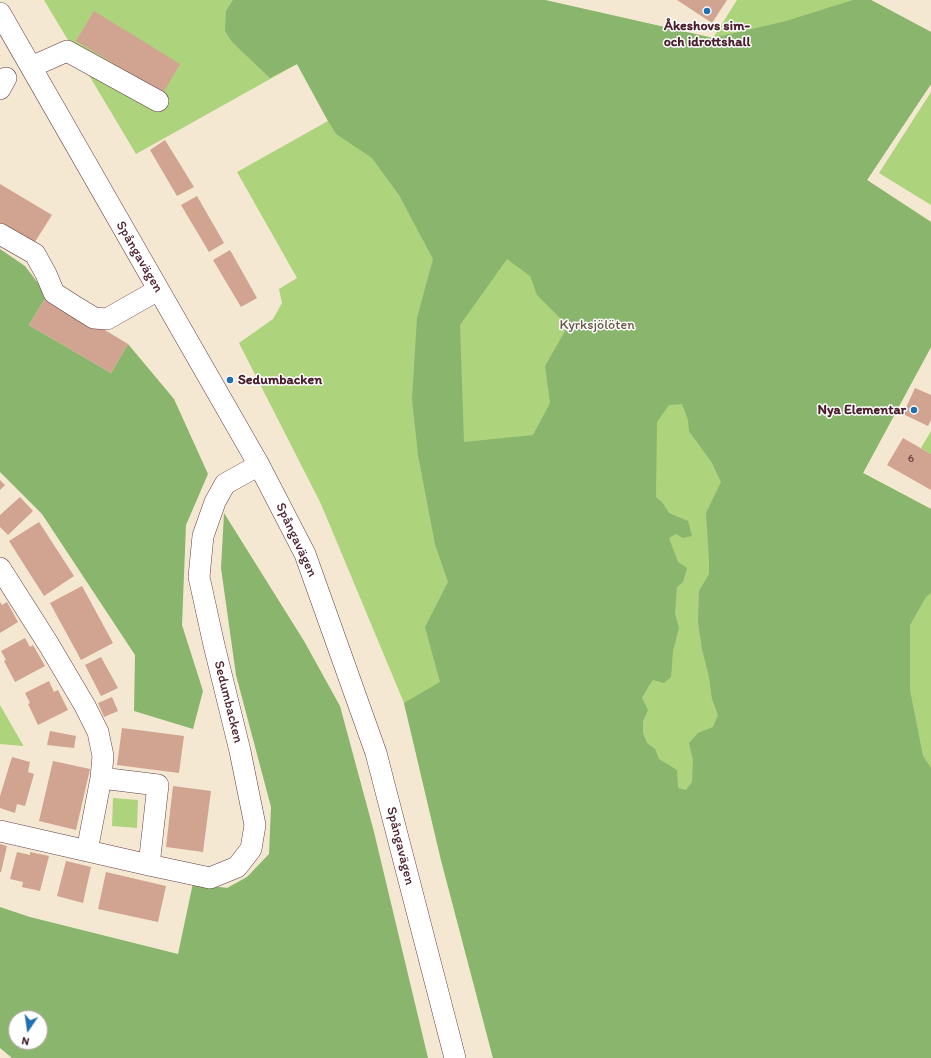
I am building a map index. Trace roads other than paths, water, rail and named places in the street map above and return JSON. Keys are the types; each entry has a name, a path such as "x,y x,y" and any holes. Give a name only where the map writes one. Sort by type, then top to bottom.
{"street":[{"name":"Spångavägen","path":"0,13 258,466 305,554 376,752 455,1058"},
{"path":"31,67 67,51 158,101"},
{"path":"0,234 35,254 54,293 94,318 107,319 158,290"},
{"name":"Sedumbacken","path":"0,831 210,878 237,867 251,849 255,825 240,751 214,645 200,577 203,536 215,502 225,484 258,466"},
{"path":"0,568 69,679 98,732 103,756 101,778 86,851"},
{"path":"101,778 158,785 149,865"}],"place":[{"name":"Åkeshovs sim- och idrottshall","path":"707,11"},
{"name":"Sedumbacken","path":"230,380"},
{"name":"Nya Elementar","path":"914,410"}],"park label":[{"name":"Kyrksjölöten","path":"597,325"}]}
